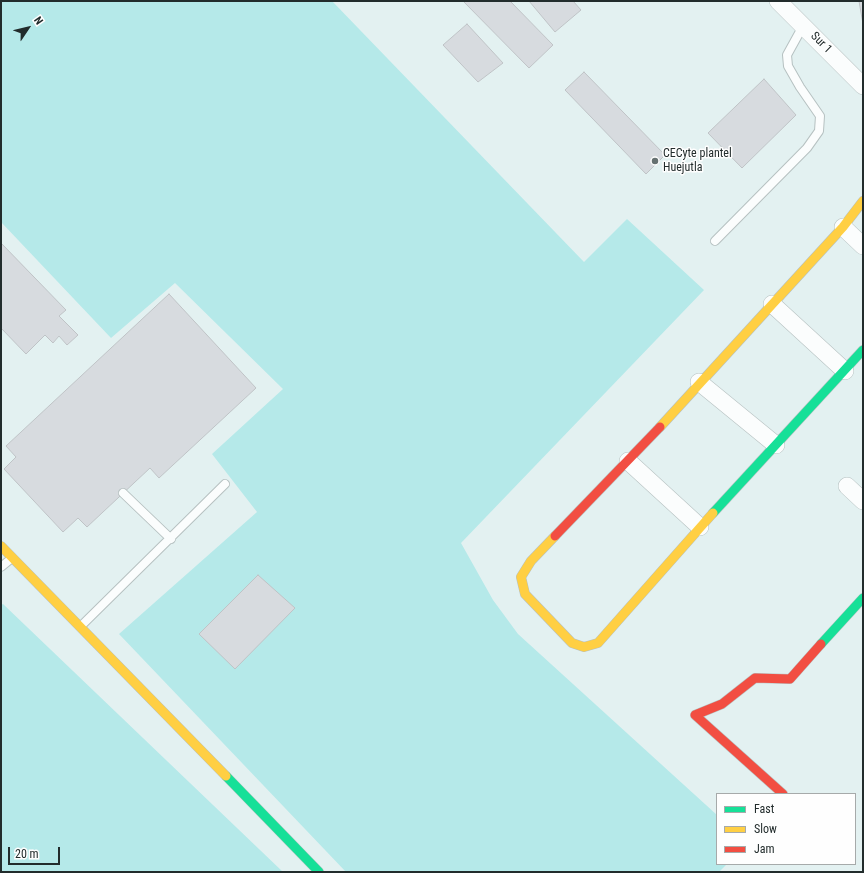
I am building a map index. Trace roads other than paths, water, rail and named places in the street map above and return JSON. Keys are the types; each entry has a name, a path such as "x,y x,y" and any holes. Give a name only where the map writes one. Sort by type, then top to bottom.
{"street":[{"name":"Sur 1","path":"778,1 863,86"},
{"path":"863,201 772,304 628,461 530,561 522,577 525,594 572,643 584,647 598,643 700,527 863,350"},
{"path":"842,226 863,246"},
{"path":"772,304 845,371"},
{"path":"699,382 776,445"},
{"path":"628,461 700,527"},
{"path":"847,486 863,501"},
{"path":"1,546 319,872"},
{"path":"782,793 695,715 722,704 755,678 790,679 863,598"}],"lane":[{"path":"715,241 807,148 819,131 820,116 800,87 788,66 787,55 803,26"},
{"path":"80,627 225,484"},
{"path":"123,493 171,538"},
{"path":"1,567 12,557"}],"place":[{"name":"CECyte plantel Huejutla","path":"655,161"}]}
